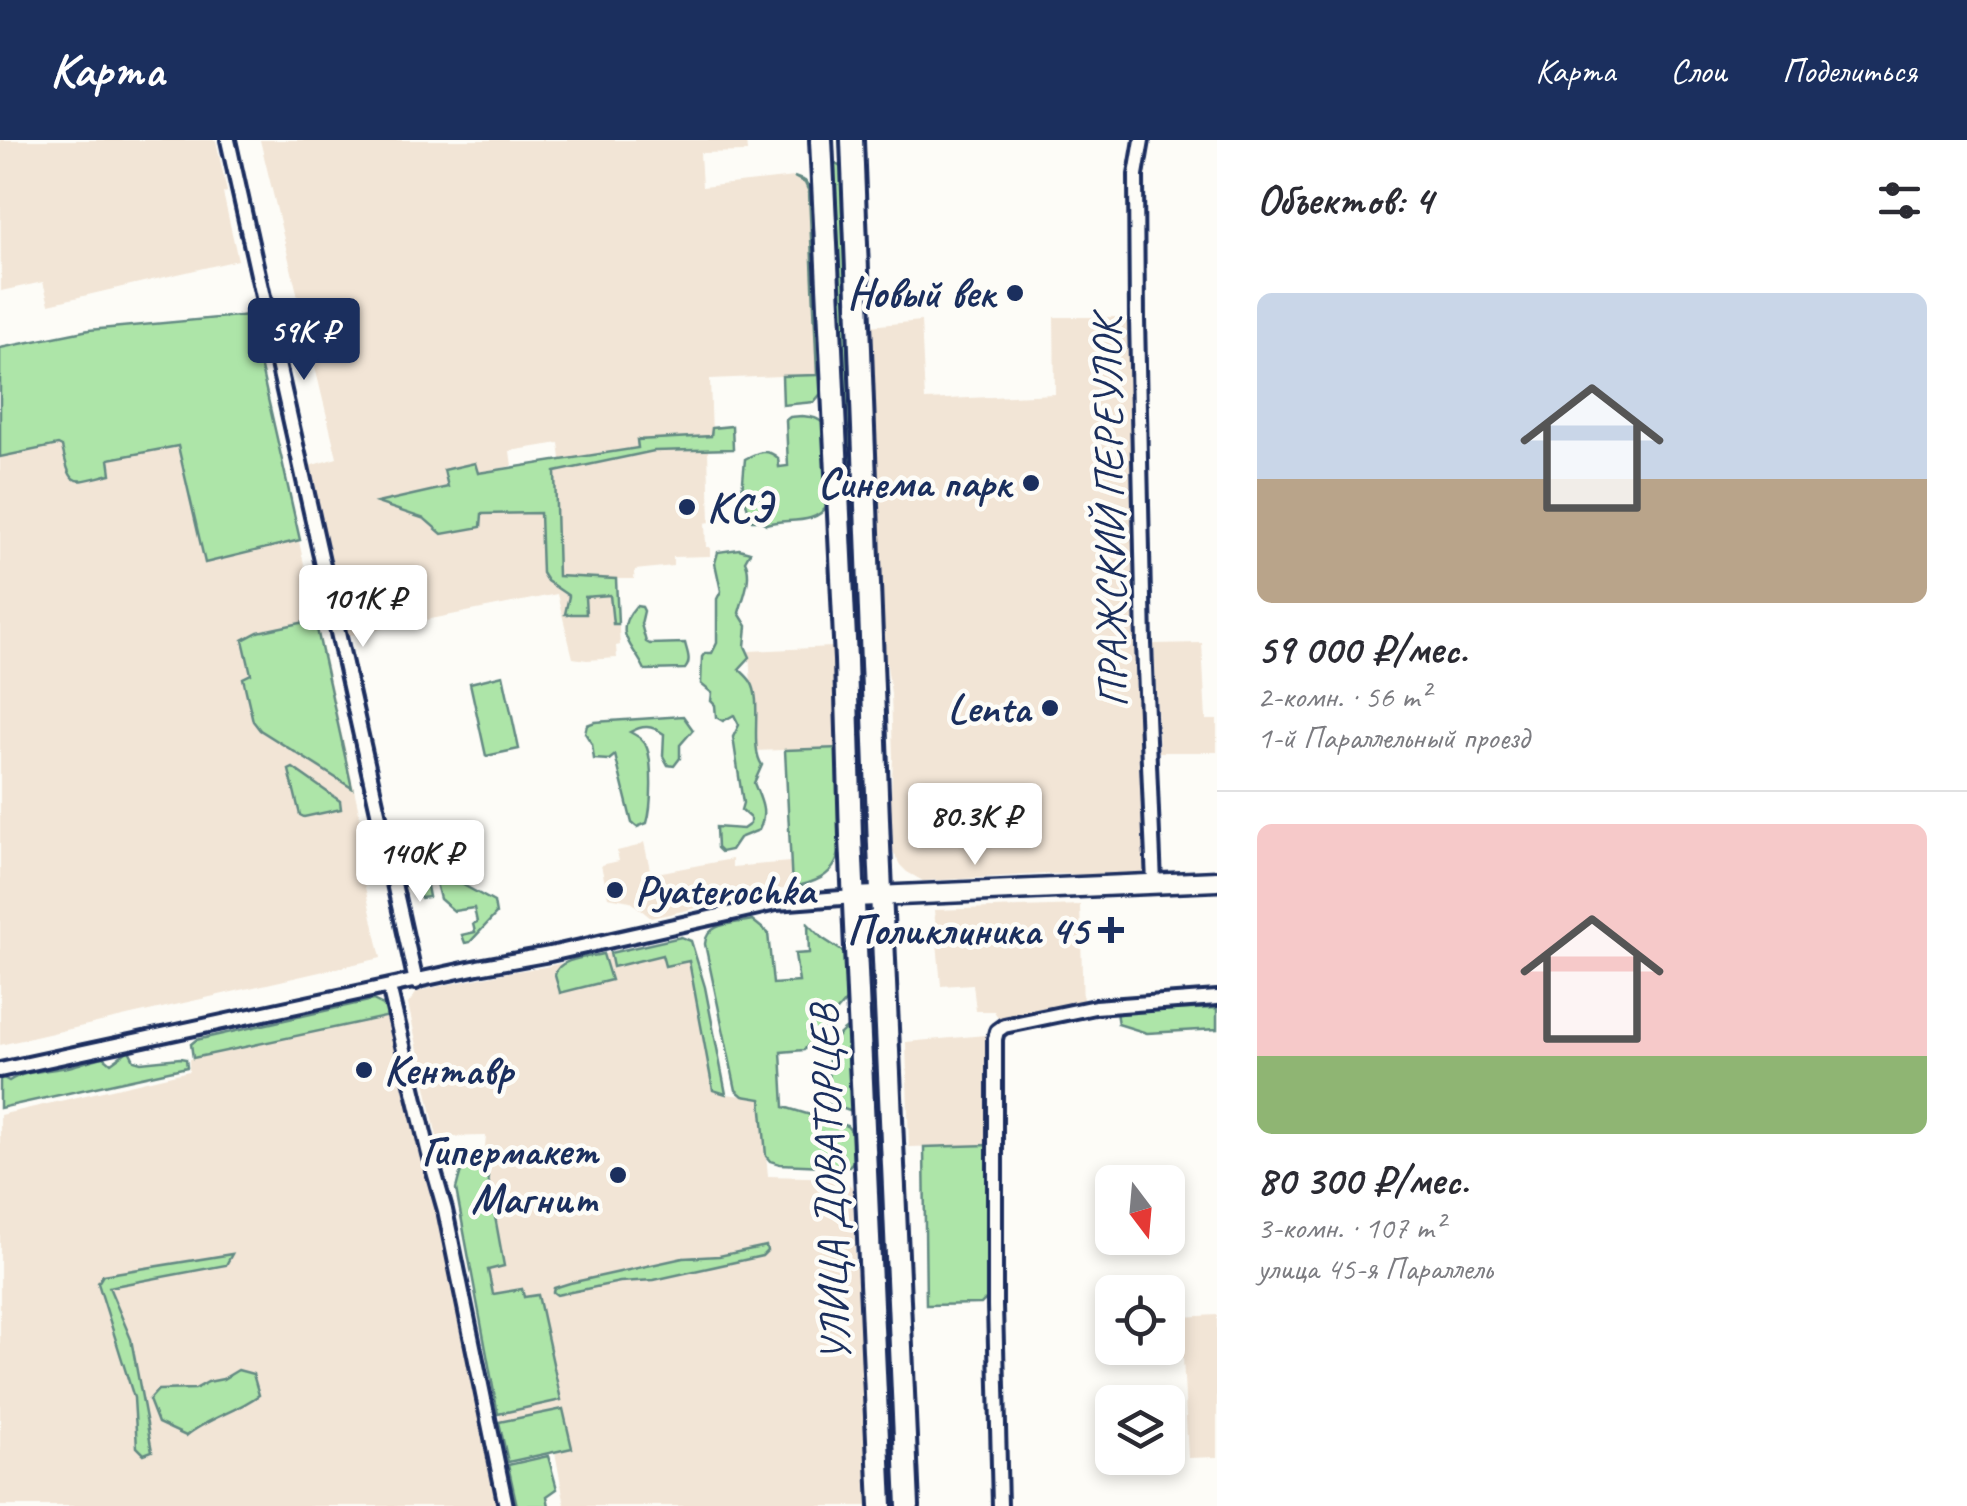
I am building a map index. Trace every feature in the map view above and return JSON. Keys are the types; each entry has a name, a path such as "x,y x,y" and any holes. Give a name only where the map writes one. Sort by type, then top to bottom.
{"main road":[{"name":"УЛИЦА ДОВАТОРЦЕВ","path":"822,140 881,1506"},
{"name":"УЛИЦА ДОВАТОРЦЕВ","path":"852,140 908,1506"},
{"path":"854,897 1217,881"}],"street":[{"path":"228,140 416,982"},
{"name":"ПРАЖСКИЙ ПЕРЕУЛОК","path":"1142,140 1136,176 1137,319 1154,882"},
{"path":"0,1070 776,903 854,897"},
{"path":"388,987 445,1210 506,1506"},
{"path":"1000,1506 994,1039 1004,1026 1095,1007 1217,998"}],"shaded area":[{"path":"0,140 216,140 238,260 49,304 43,282 1,291"},
{"path":"260,140 746,140 747,152 700,153 702,187 794,177 810,187 823,391 814,402 783,405 781,376 710,379 712,436 638,440 639,448 561,459 559,443 510,451 512,466 477,473 475,463 445,471 448,487 380,504 425,519 442,533 481,527 482,509 555,472 654,451 708,450 710,522 705,523 710,556 673,557 673,566 635,570 634,579 616,579 620,645 616,646 617,658 573,658 557,594 350,635 342,633 309,466 337,458"},
{"path":"1054,317 1129,317 1147,865 1138,876 1050,874 923,881 900,865 893,851 891,693 885,652 869,326 921,321 925,400 1055,394"},
{"path":"250,321 362,825 355,843 381,958 0,1045 0,375"},
{"path":"1202,643 1206,720 1217,720 1217,752 1159,752 1154,644"},
{"path":"832,647 836,748 755,751 749,651"},
{"path":"644,842 651,874 732,859 732,867 790,862 792,887 651,918 630,901 608,897 601,865 619,861 617,851"},
{"path":"1080,905 1083,1007 1000,1021 994,1011 976,1011 973,984 941,986 934,910"},
{"path":"681,937 691,941 695,949 726,1094 761,1098 768,1176 842,1178 853,1188 855,1263 864,1311 872,1506 565,1506 555,1452 508,1462 456,1189 462,1165 484,1156 486,1136 437,1137 408,1004 417,992 426,989"},
{"path":"390,1016 436,1197 501,1506 0,1506 0,1115 189,1071 189,1059"},
{"path":"986,1035 988,1145 909,1147 906,1042"},
{"path":"1217,1315 1217,1457 1188,1458 1185,1317"}],"green space":[{"path":"833,166 842,168 871,855 863,857"},
{"path":"794,177 805,181 814,194 824,384 814,402 783,405 782,376 817,375 809,192 805,183"},
{"path":"249,315 300,540 205,563 178,446 109,459 111,474 81,480 71,476 58,445 0,457 0,348 89,330"},
{"path":"802,416 824,425 828,505 808,519 766,524 752,520 742,492 745,459 766,452 778,458 779,467 788,466 786,420"},
{"path":"732,426 733,449 654,451 555,472 558,576 616,579 618,624 613,624 610,595 585,597 586,614 565,614 569,596 542,573 540,513 482,514 481,527 442,534 425,519 377,503 448,487 444,470 475,463 478,473 638,448 637,440 711,436 712,428"},
{"path":"718,552 750,552 745,561 748,580 739,613 747,626 745,646 750,657 739,669 750,680 756,700 756,747 762,765 754,783 763,818 759,830 739,838 731,850 721,852 717,848 716,827 743,829 750,824 750,818 741,810 733,737 739,725 734,715 723,721 716,717 712,693 701,684 702,657 712,653 717,643 717,599 721,591 715,563"},
{"path":"636,606 644,611 641,624 646,642 685,643 689,660 685,669 645,670 625,632 625,624"},
{"path":"315,620 352,788 260,730 253,721 243,678 251,674 243,640 258,632"},
{"path":"503,675 519,749 486,756 470,683"},
{"path":"683,716 693,730 680,745 680,758 674,766 668,765 663,756 664,734 647,727 630,732 644,742 650,764 649,816 647,823 637,827 632,823 615,755 609,760 594,759 592,744 585,733 587,725"},
{"path":"839,748 841,828 836,863 821,878 792,887 785,750"},
{"path":"293,768 340,801 341,809 300,815 289,770"},
{"path":"407,854 494,902 496,914 470,942 465,943 462,935 475,932 474,908 454,911 440,899 435,879 426,881 429,897 421,898 405,883"},
{"path":"752,920 768,933 773,984 799,982 795,954 809,953 808,924 848,955 849,997 804,1050 781,1052 784,1107 847,1126 855,1136 855,1160 848,1167 770,1161 766,1156 761,1099 743,1096 736,1090 705,944 716,928"},
{"path":"681,937 691,941 705,987 726,1094 713,1090 689,961 665,966 662,955 613,967 610,953"},
{"path":"603,954 611,980 560,993 557,969 575,959"},
{"path":"875,958 881,1111 875,1111 867,960"},
{"path":"373,1000 383,1005 390,1016 193,1058 191,1044 196,1040"},
{"path":"1217,1008 1217,1029 1147,1033 1118,1024 1116,1012"},
{"path":"850,1026 858,1111 852,1112 830,1104 828,1071 834,1041"},
{"path":"129,1050 134,1060 180,1058 186,1059 187,1067 0,1108 0,1076 9,1081 104,1057 111,1063"},
{"path":"988,1145 989,1296 981,1304 926,1305 924,1147"},
{"path":"484,1156 504,1266 488,1270 493,1294 522,1289 524,1297 538,1295 561,1400 498,1414 456,1189 463,1166"},
{"path":"876,1156 884,1156 901,1506 890,1506"},
{"path":"766,1246 762,1256 654,1280 620,1282 557,1295 553,1292 554,1288 570,1283 683,1258 719,1256"},
{"path":"232,1254 226,1265 109,1287 131,1339 152,1451 144,1454 137,1447 134,1398 98,1283 103,1275"},
{"path":"238,1370 253,1374 259,1395 186,1436 158,1423 149,1400 158,1390 195,1389"},
{"path":"563,1409 572,1448 508,1462 499,1422"},
{"path":"548,1456 557,1489 547,1496 549,1506 517,1506 508,1465"}],"place":[{"name":"Новый век","path":"1015,293"},
{"name":"Синема парк","path":"1031,483"},
{"name":"КСЭ","path":"687,507"},
{"name":"Lenta","path":"1050,708"},
{"name":"Pyaterochka","path":"615,890"},
{"name":"Поликлиника 45","path":"1111,930"},
{"name":"Кентавр","path":"364,1070"},
{"name":"Гипермакет Магнит","path":"618,1175"}]}
